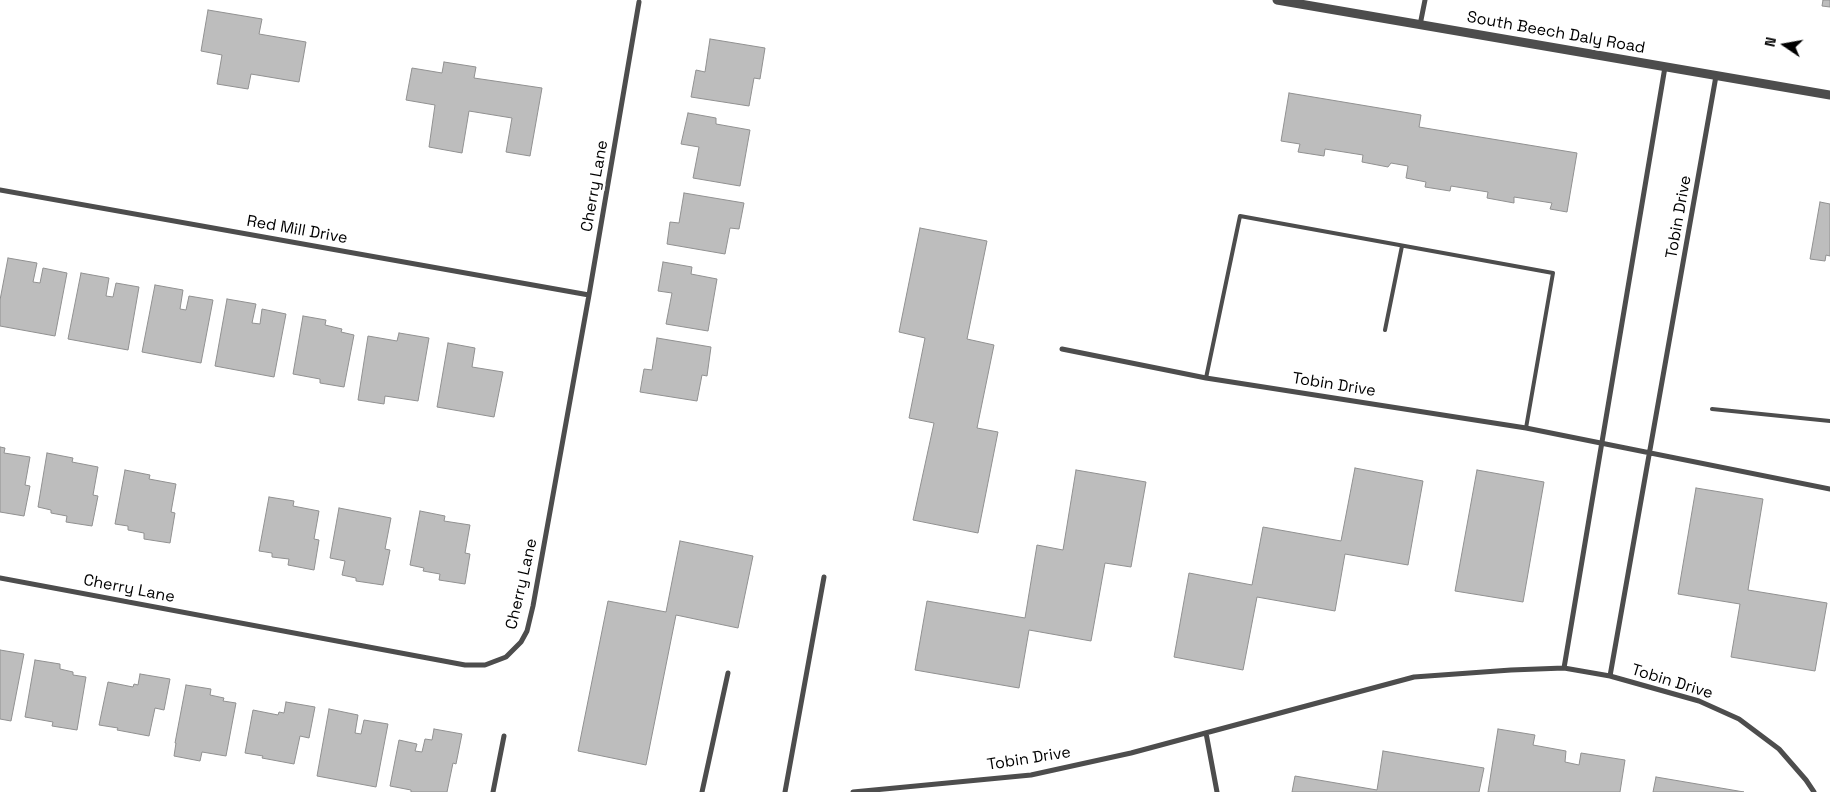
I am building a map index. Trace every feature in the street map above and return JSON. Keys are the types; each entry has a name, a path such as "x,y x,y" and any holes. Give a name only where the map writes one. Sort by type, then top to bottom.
{"street":[{"name":"South Beech Daly Road","path":"1277,0 1830,95"},
{"path":"1420,25 1425,0"},
{"name":"Cherry Lane","path":"0,578 465,665 485,665 506,657 521,642 527,631 533,606 589,296 638,2"},
{"path":"1564,668 1665,67"},
{"name":"Tobin Drive","path":"1610,676 1716,76"},
{"name":"Red Mill Drive","path":"0,190 589,296"},
{"name":"Tobin Drive","path":"1062,349 1206,378 1526,428 1830,489"},
{"path":"785,792 824,577"},
{"name":"Tobin Drive","path":"853,792 1031,775 1130,753 1414,677 1564,668 1610,676 1700,701 1739,719 1779,749 1814,792"},
{"path":"702,792 728,673"},
{"path":"1206,733 1217,792"},
{"path":"493,792 504,736"}],"lane":[{"path":"1206,378 1240,216 1553,273 1526,428"},
{"path":"1385,330 1402,246"},
{"path":"1712,409 1830,421"}],"building":[{"path":"1823,0 1830,0 1830,7 1822,6"},
{"path":"208,10 262,19 259,34 306,42 299,82 251,74 248,89 217,84 222,55 201,51"},
{"path":"710,39 765,48 760,79 754,78 749,106 691,97 696,70 705,72"},
{"path":"444,62 476,67 474,78 542,88 530,156 506,152 512,118 469,111 462,153 429,147 435,105 406,100 412,68 442,73"},
{"path":"1289,93 1421,115 1419,127 1577,153 1567,212 1550,209 1552,203 1514,197 1514,203 1487,198 1488,192 1451,186 1450,191 1425,187 1426,182 1406,178 1408,166 1391,163 1388,167 1362,162 1363,155 1325,149 1324,156 1298,152 1300,144 1281,141"},
{"path":"688,113 716,118 716,124 750,130 740,186 693,178 699,147 681,144"},
{"path":"684,193 744,203 739,229 730,228 725,254 667,244 670,222 679,223"},
{"path":"1820,202 1830,204 1830,256 1826,255 1825,261 1810,259"},
{"path":"920,228 987,241 967,339 994,345 977,428 998,432 978,533 913,520 934,423 909,418 925,338 899,332"},
{"path":"8,258 37,263 33,282 40,283 43,268 67,273 55,336 0,326 0,300"},
{"path":"663,262 692,267 691,274 717,279 708,331 666,324 672,293 658,291"},
{"path":"81,273 109,278 106,296 113,297 116,283 139,287 128,350 68,339"},
{"path":"155,285 183,290 180,309 186,310 189,296 213,300 201,363 142,352"},
{"path":"227,299 256,304 252,323 260,324 262,309 286,314 274,377 215,366"},
{"path":"303,316 326,320 325,325 342,329 341,332 354,335 344,387 320,383 320,379 293,374"},
{"path":"399,333 429,338 418,401 385,396 384,404 358,400 368,336 397,341"},
{"path":"657,338 711,347 707,376 702,375 697,401 640,392 644,369 652,370"},
{"path":"448,343 475,348 472,367 503,372 494,417 437,407"},
{"path":"0,447 5,448 4,453 30,457 25,485 30,486 24,516 0,512"},
{"path":"47,453 73,458 72,462 98,467 93,495 98,496 92,526 66,522 67,516 51,513 51,510 38,507"},
{"path":"1355,468 1423,481 1408,565 1345,554 1335,611 1257,597 1243,670 1174,657 1189,573 1252,585 1263,527 1341,541"},
{"path":"125,470 150,475 149,479 176,484 171,512 175,513 170,543 144,539 144,533 128,530 128,526 115,524"},
{"path":"1076,470 1146,482 1131,567 1105,563 1091,641 1029,630 1019,688 915,670 927,601 1025,618 1037,545 1063,550"},
{"path":"1477,470 1544,482 1523,602 1455,591"},
{"path":"1696,488 1763,499 1748,590 1827,603 1815,671 1731,657 1740,604 1678,594"},
{"path":"269,497 294,501 293,506 319,511 314,539 319,540 314,570 288,565 289,559 272,557 272,553 259,551"},
{"path":"339,508 391,518 385,549 390,550 383,585 356,581 356,578 342,575 345,561 330,558"},
{"path":"420,511 445,516 444,521 470,525 465,553 470,554 465,584 439,580 440,574 423,571 424,568 410,565"},
{"path":"680,541 753,556 738,628 676,615 646,765 578,751 608,601 666,612"},
{"path":"0,650 24,654 11,721 0,719"},
{"path":"35,660 60,664 60,669 73,672 73,675 86,677 77,730 52,726 53,722 25,717"},
{"path":"140,674 170,679 164,710 155,708 149,736 99,725 108,682 133,687 134,684 138,685"},
{"path":"186,685 211,689 210,695 224,698 223,701 236,703 226,756 202,752 200,761 174,756"},
{"path":"286,702 315,707 309,738 300,736 294,764 245,753 253,710 278,715 279,712 284,713"},
{"path":"329,709 358,715 355,733 361,734 364,720 388,724 376,787 317,776"},
{"path":"434,729 462,734 456,764 453,763 447,792 411,792 411,790 390,786 399,740 417,744 415,751 422,752 425,739 432,740"},
{"path":"1498,729 1535,735 1533,745 1566,751 1565,762 1579,765 1581,753 1625,760 1620,792 1488,792"},
{"path":"1383,751 1484,768 1479,792 1292,792 1295,776 1377,790"},
{"path":"1656,777 1744,792 1653,792"}]}
